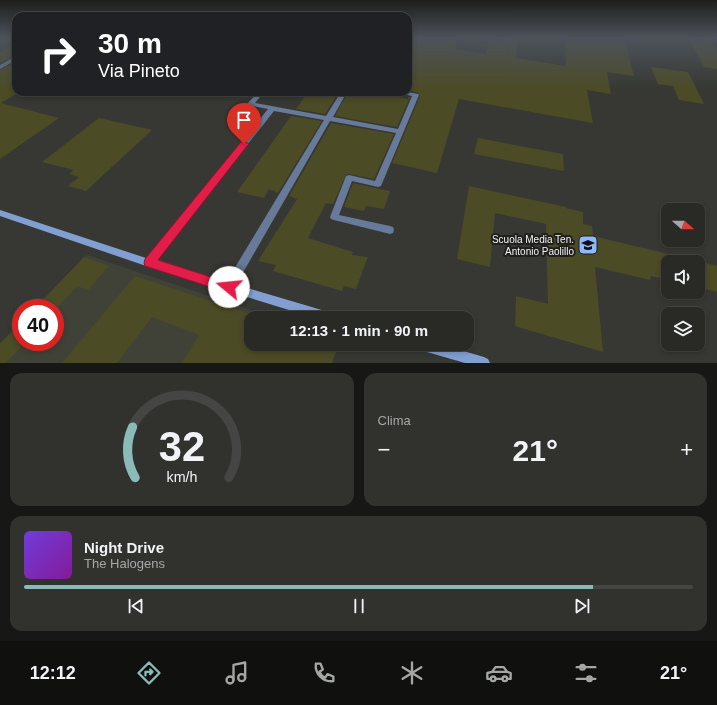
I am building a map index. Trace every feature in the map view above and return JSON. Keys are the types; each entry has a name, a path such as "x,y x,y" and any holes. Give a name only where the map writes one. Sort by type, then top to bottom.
{"street":[{"path":"0,67 12,60"},
{"path":"390,230 334,217 349,178 378,184 416,95 412,94"},
{"path":"257,96 250,104 401,132"},
{"path":"229,287 342,96"},
{"path":"149,263 273,108"},
{"path":"0,213 149,263 309,311"},
{"path":"444,351 484,363"}],"shaded area":[{"path":"87,255 254,311 244,311 244,351 280,351 329,363 0,363 0,343 12,331 12,351 64,351 64,299 44,299"}],"building":[{"path":"0,55 12,55 12,57 0,63"},
{"path":"412,55 516,55 516,58 566,66 566,55 628,55 634,76 607,72 611,94 587,90 593,123 459,99 437,173 392,163 420,96 418,93 412,91"},
{"path":"698,55 717,55 717,69 704,67"},
{"path":"12,64 13,96 1,103 59,118 0,159 0,70"},
{"path":"651,67 688,72 704,104 679,100 673,86 658,84"},
{"path":"305,96 336,96 325,114 296,109"},
{"path":"346,96 392,96 408,99 408,97 410,97 397,127 335,116"},
{"path":"291,116 322,121 278,193 269,189 264,198 237,192"},
{"path":"99,118 152,130 86,191 68,186 79,177 69,174 74,170 42,162"},
{"path":"331,123 394,134 374,179 349,174 346,175 333,204 326,203 308,238 353,252 352,255 368,257 356,289 344,286 342,291 273,271 276,265 258,261 297,199 289,196"},
{"path":"478,138 563,154 564,171 474,154"},
{"path":"353,183 390,191 384,209 366,206 364,211 344,207"},
{"name":"Scuola Media Ten. Antonio Paolillo","path":"469,186 583,212 583,224 592,226 593,236 668,254 661,255 661,278 651,276 650,280 595,267 603,352 515,326 516,296 548,304 546,224 495,213 490,267 457,259"},
{"path":"84,257 109,266 88,290 77,286 64,300 64,299 44,299"},
{"path":"705,263 717,266 717,292 705,289"},
{"path":"135,276 244,312 244,351 336,351 332,363 182,363 199,335 152,317 117,363 62,363"},
{"path":"12,331 12,351 17,351 6,363 0,363 0,344"}],"place":[{"name":"Scuola Media Ten. Antonio Paolillo","path":"588,245"}],"route":[{"path":"229,287 149,263 244,144"}]}
